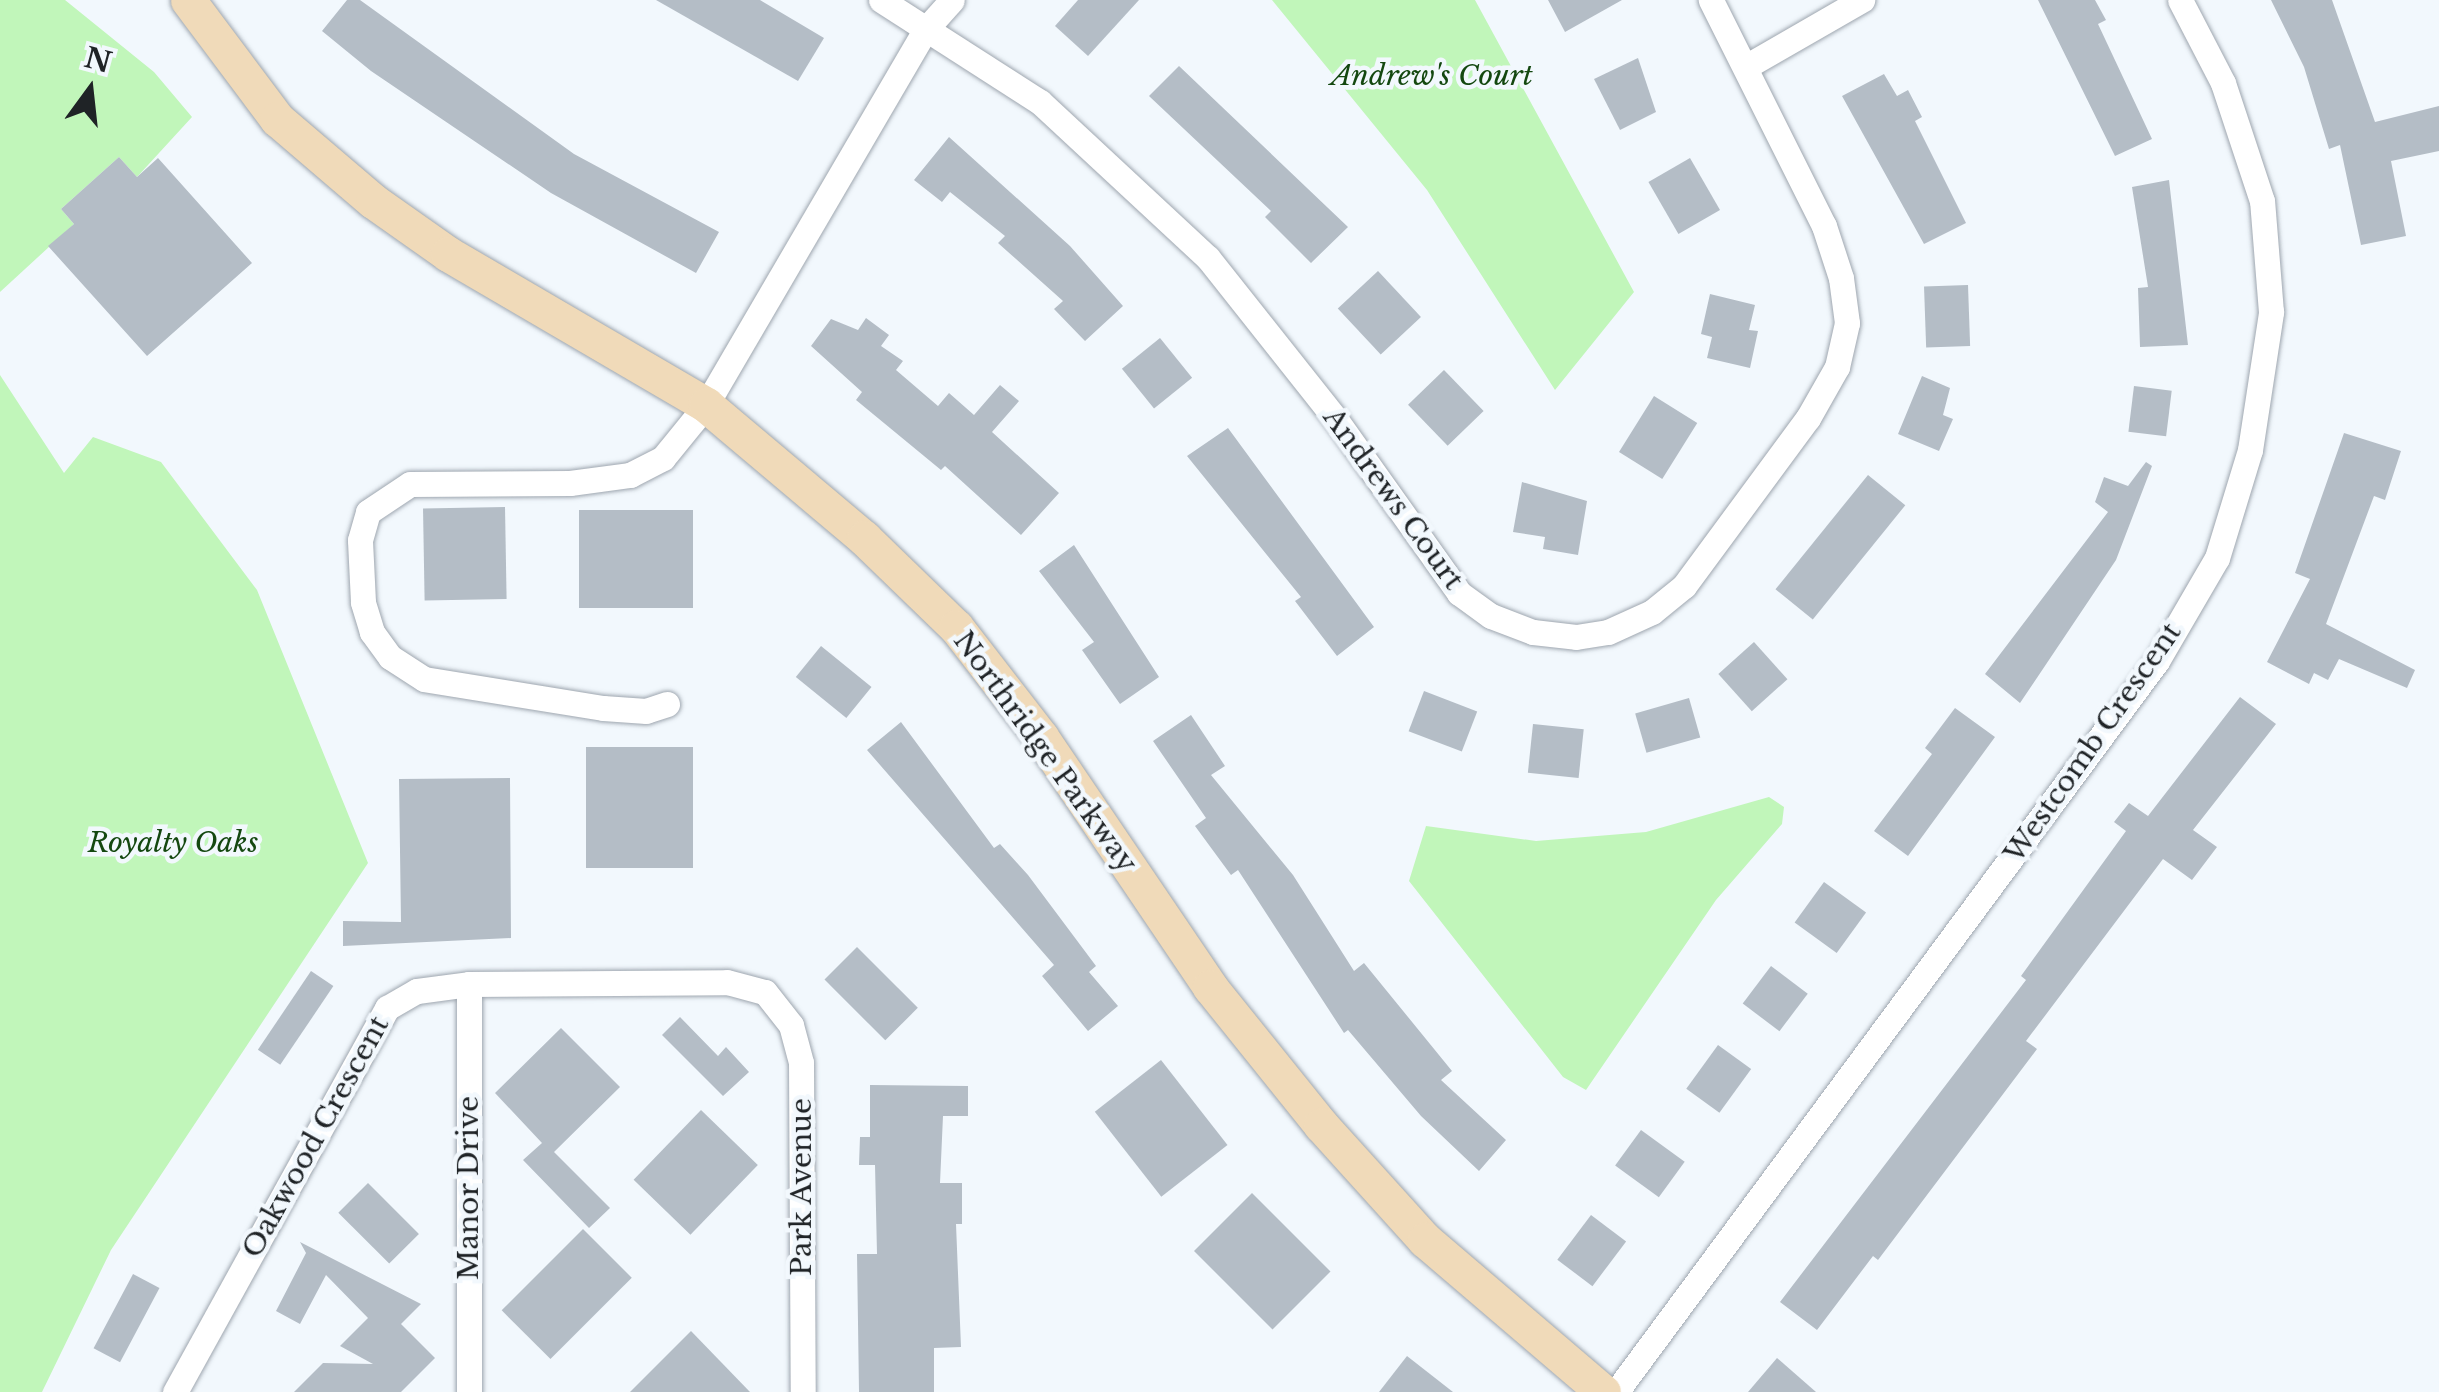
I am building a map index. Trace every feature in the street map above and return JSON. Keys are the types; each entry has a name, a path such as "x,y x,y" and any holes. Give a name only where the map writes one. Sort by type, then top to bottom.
{"street":[{"name":"Northridge Parkway","path":"188,0 277,119 373,201 448,254 706,404 864,538 956,627 1041,737 1210,987 1321,1125 1425,1240 1603,1392"},
{"path":"881,0 926,30"},
{"path":"668,704 646,711 603,708 424,679 390,657 372,632 360,540 379,500 410,484 570,483 630,474 664,458 706,404 926,30 952,0"},
{"name":"Andrews Court","path":"926,30 1040,102 1208,258 1334,417 1459,594 1490,616 1533,632 1576,636 1608,632 1684,586 1808,418 1837,366 1847,323 1842,278 1824,226 1711,0"},
{"path":"1747,66 1862,0"},
{"name":"Westcomb Crescent","path":"1616,1392 2157,661 2217,558 2250,450 2271,312 2262,201 2223,82 2180,0"},
{"name":"Oakwood Crescent","path":"175,1392 387,1008 417,990 469,984 727,982 764,992"},
{"name":"Manor Drive","path":"468,1392 469,984"},
{"name":"Park Avenue","path":"764,992 791,1025 802,1063 803,1392"}],"green space":[{"path":"0,0 65,0 154,72 192,117 137,177 119,157 61,209 74,224 0,292"},
{"name":"Andrew's Court","path":"1272,0 1475,0 1634,292 1555,390 1427,190"},
{"name":"Royalty Oaks","path":"0,375 64,473 93,437 161,462 257,590 368,863 111,1250 42,1392 0,1392"},
{"path":"1769,797 1784,807 1782,824 1716,900 1586,1090 1563,1077 1409,881 1426,826 1536,841 1646,832"}],"building":[{"path":"347,0 360,0 574,154 719,232 696,273 551,193 371,71 322,31"},
{"path":"656,0 760,0 824,38 798,81"},
{"path":"1078,0 1139,0 1088,56 1055,26"},
{"path":"1548,0 1622,0 1565,32"},
{"path":"2038,0 2095,0 2106,20 2098,24 2152,139 2115,156"},
{"path":"2271,0 2332,0 2375,122 2439,106 2439,151 2391,161 2406,236 2361,245 2340,145 2329,149 2304,67"},
{"path":"1638,58 1656,112 1620,130 1594,79"},
{"path":"1179,66 1348,227 1311,263 1265,217 1271,211 1149,96"},
{"path":"1884,74 1897,96 1908,90 1922,117 1915,121 1966,223 1924,244 1842,96"},
{"path":"949,137 1070,246 1123,306 1085,341 1054,309 1063,301 998,243 1005,236 950,192 942,202 914,180"},
{"path":"119,157 137,177 158,158 252,263 147,356 48,246 74,224 61,209"},
{"path":"1690,158 1720,210 1678,234 1648,182"},
{"path":"2169,180 2188,345 2140,347 2138,288 2148,287 2132,187"},
{"path":"1378,271 1421,317 1381,355 1338,309"},
{"path":"1968,285 1970,346 1926,347 1924,287"},
{"path":"1710,294 1755,305 1749,330 1758,331 1750,368 1707,358 1712,337 1701,334"},
{"path":"866,318 889,335 881,346 903,361 896,370 938,406 949,393 974,415 1000,385 1019,401 992,432 1059,493 1021,535 945,466 941,470 856,400 862,392 811,346 831,319 858,330"},
{"path":"1160,338 1192,378 1154,408 1122,369"},
{"path":"1444,370 1484,411 1448,446 1408,405"},
{"path":"1922,376 1950,388 1943,415 1953,419 1939,451 1898,434"},
{"path":"2134,386 2172,391 2166,436 2128,432"},
{"path":"1654,396 1697,423 1662,479 1619,452"},
{"path":"1228,428 1374,627 1337,656 1295,601 1301,597 1187,456"},
{"path":"2344,433 2401,451 2385,500 2374,496 2326,624 2415,670 2407,688 2339,659 2328,680 2314,673 2309,684 2267,662 2310,579 2295,573"},
{"path":"2146,462 2152,466 2116,560 2020,703 1985,674 2108,512 2095,502 2104,477 2128,486"},
{"path":"1868,475 1905,505 1813,619 1775,589"},
{"path":"1522,482 1587,501 1578,555 1543,549 1545,537 1513,532"},
{"path":"505,507 507,599 425,600 423,508"},
{"path":"579,510 693,510 693,608 579,608"},
{"path":"1074,545 1159,677 1120,704 1082,650 1094,642 1039,571"},
{"path":"1754,642 1787,679 1752,711 1718,674"},
{"path":"821,646 872,687 846,718 796,677"},
{"path":"1424,691 1477,711 1462,752 1409,731"},
{"path":"2240,697 2276,724 2193,830 2217,847 2192,880 2163,859 2026,1041 2037,1049 1878,1260 1873,1256 1817,1330 1780,1302 2026,980 2021,976 2126,831 2114,822 2129,803 2148,816"},
{"path":"1689,698 1700,737 1646,753 1635,713"},
{"path":"1955,708 1995,737 1908,856 1874,831 1932,754 1925,748"},
{"path":"1191,715 1225,766 1211,775 1293,875 1354,971 1364,963 1452,1071 1441,1080 1506,1140 1479,1171 1421,1116 1348,1030 1344,1033 1238,870 1231,875 1195,826 1206,818 1153,741"},
{"path":"901,722 994,848 1000,844 1028,875 1096,966 1089,972 1118,1006 1088,1031 1042,976 1054,965 867,750"},
{"path":"1533,724 1584,729 1579,778 1528,773"},
{"path":"586,747 693,747 693,868 586,868"},
{"path":"510,778 511,938 343,946 343,921 401,922 399,779"},
{"path":"1824,882 1866,913 1837,953 1795,922"},
{"path":"857,947 918,1008 885,1040 824,980"},
{"path":"1771,966 1808,994 1779,1031 1743,1004"},
{"path":"311,971 333,986 280,1065 258,1050"},
{"path":"680,1017 718,1056 726,1047 749,1072 723,1096 662,1035"},
{"path":"561,1028 620,1087 554,1152 610,1208 589,1228 523,1160 542,1143 495,1093"},
{"path":"1718,1045 1751,1069 1719,1113 1686,1089"},
{"path":"1161,1060 1227,1145 1161,1197 1095,1112"},
{"path":"870,1085 968,1086 968,1116 943,1116 940,1183 962,1183 962,1224 956,1224 961,1347 934,1348 934,1392 859,1392 857,1254 877,1254 875,1165 859,1165 860,1137 870,1137"},
{"path":"701,1110 758,1165 690,1235 634,1180"},
{"path":"1641,1130 1685,1162 1659,1197 1615,1166"},
{"path":"368,1183 419,1234 389,1264 338,1213"},
{"path":"1252,1193 1330,1271 1273,1329 1194,1251"},
{"path":"1591,1215 1626,1241 1592,1286 1557,1260"},
{"path":"583,1229 632,1278 550,1359 502,1310"},
{"path":"300,1242 421,1304 401,1324 435,1358 401,1392 294,1392 323,1363 373,1364 340,1346 368,1318 326,1275 300,1324 276,1311 306,1253"},
{"path":"133,1274 159,1288 120,1362 94,1348"},
{"path":"691,1331 750,1392 630,1392"},
{"path":"1407,1356 1453,1392 1379,1392"},
{"path":"1777,1358 1816,1392 1748,1392"}]}
